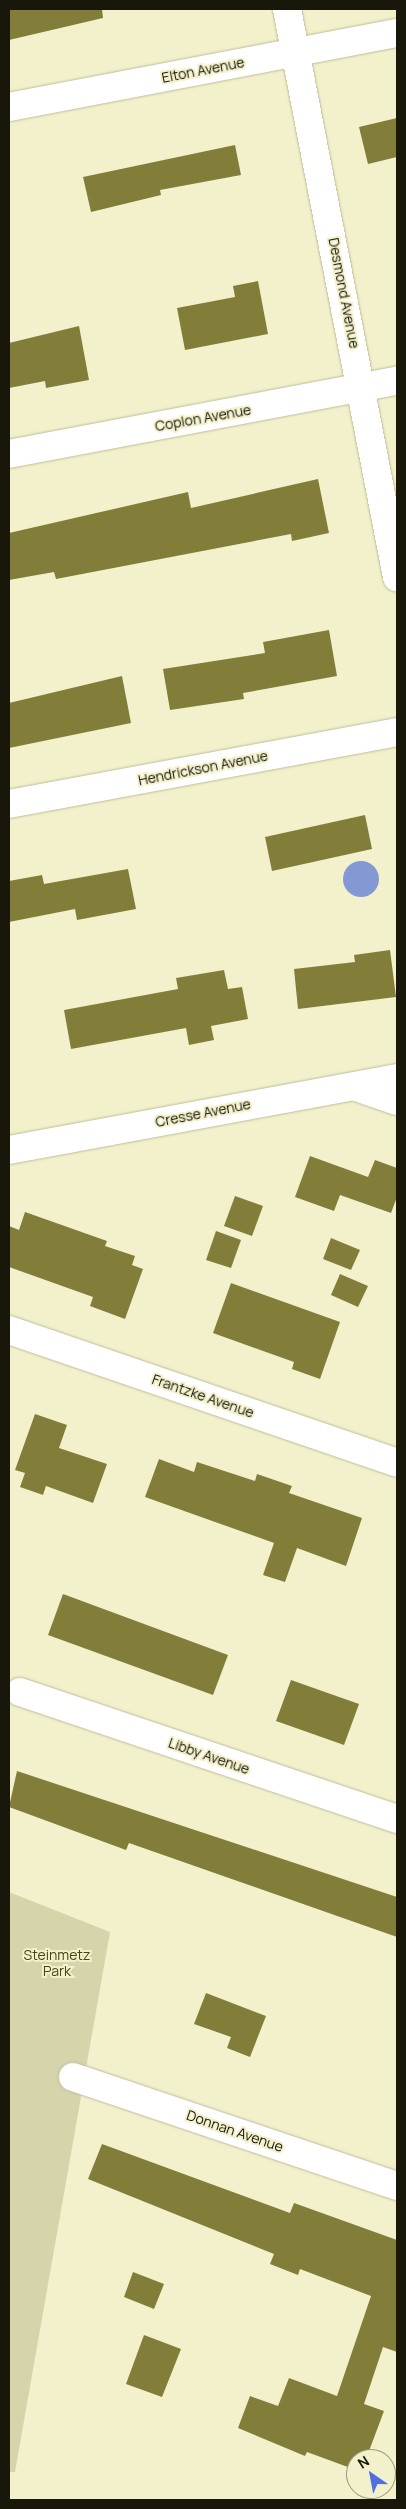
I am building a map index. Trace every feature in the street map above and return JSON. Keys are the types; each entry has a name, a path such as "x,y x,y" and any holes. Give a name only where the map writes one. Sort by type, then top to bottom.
{"street":[{"name":"Desmond Avenue","path":"287,9 363,388 397,577"},
{"name":"Elton Avenue","path":"9,107 397,33"},
{"name":"Coplon Avenue","path":"9,454 397,381"},
{"name":"Hendrickson Avenue","path":"9,804 397,732"},
{"name":"Cresse Avenue","path":"9,1150 350,1085 397,1078"},
{"path":"350,1085 397,1101"},
{"name":"Frantzke Avenue","path":"9,1330 397,1463"},
{"name":"Libby Avenue","path":"20,1692 397,1819"},
{"name":"Donnan Avenue","path":"73,2077 397,2186"}],"green space":[{"name":"Steinmetz Park","path":"9,1892 110,1932 15,2472 9,2472"}],"water":[{"path":"361,861 374,866 379,879 374,892 361,897 348,892 343,879 348,866"}],"building":[{"path":"9,9 102,9 103,18 9,40"},
{"path":"397,118 397,157 368,164 359,127"},
{"path":"235,145 241,175 160,190 161,195 91,212 83,177"},
{"path":"258,281 268,334 185,350 177,308 235,297 233,286"},
{"path":"79,326 89,380 46,388 45,381 9,388 9,343"},
{"path":"318,479 329,533 292,541 291,534 56,579 54,572 9,580 9,533 188,492 191,508"},
{"path":"329,630 337,676 243,693 244,699 170,710 163,669 265,653 263,642"},
{"path":"122,676 131,723 9,748 9,703"},
{"path":"365,815 372,849 272,871 265,837"},
{"path":"128,869 136,909 77,920 75,909 9,922 9,881 42,875 44,884"},
{"path":"390,950 396,997 298,1009 294,969 355,962 354,955"},
{"path":"224,970 228,989 242,987 248,1019 211,1026 214,1040 189,1045 186,1028 71,1049 64,1010 178,989 176,978"},
{"path":"310,1156 368,1177 375,1160 397,1168 397,1197 391,1213 340,1195 334,1211 295,1197"},
{"path":"235,1196 263,1206 252,1236 224,1226"},
{"path":"25,1212 107,1241 105,1246 135,1256 132,1265 143,1269 125,1319 90,1306 93,1297 9,1267 9,1226 19,1230"},
{"path":"216,1231 241,1240 231,1268 206,1260"},
{"path":"331,1238 360,1250 351,1270 323,1259"},
{"path":"340,1274 368,1286 358,1307 331,1295"},
{"path":"231,1283 340,1322 320,1379 292,1369 294,1362 213,1333"},
{"path":"35,1414 67,1425 59,1448 107,1464 93,1503 46,1486 43,1495 20,1487 25,1473 15,1470"},
{"path":"159,1459 194,1472 197,1462 255,1481 257,1474 292,1486 289,1493 362,1518 346,1566 297,1548 285,1582 263,1575 274,1543 145,1497"},
{"path":"63,1594 228,1655 213,1695 48,1635"},
{"path":"291,1680 359,1704 344,1745 276,1721"},
{"path":"17,1771 397,1897 397,1937 129,1843 126,1850 9,1807"},
{"path":"206,1993 266,2016 250,2057 227,2048 231,2037 194,2024"},
{"path":"102,2144 290,2213 294,2203 397,2240 397,2352 383,2347 364,2404 384,2411 370,2449 346,2449 346,2466 307,2452 305,2456 238,2428 250,2396 278,2406 289,2378 337,2396 371,2296 300,2269 298,2275 270,2264 274,2254 88,2179"},
{"path":"133,2272 164,2284 154,2309 124,2297"},
{"path":"144,2335 181,2349 162,2397 126,2384"}]}
